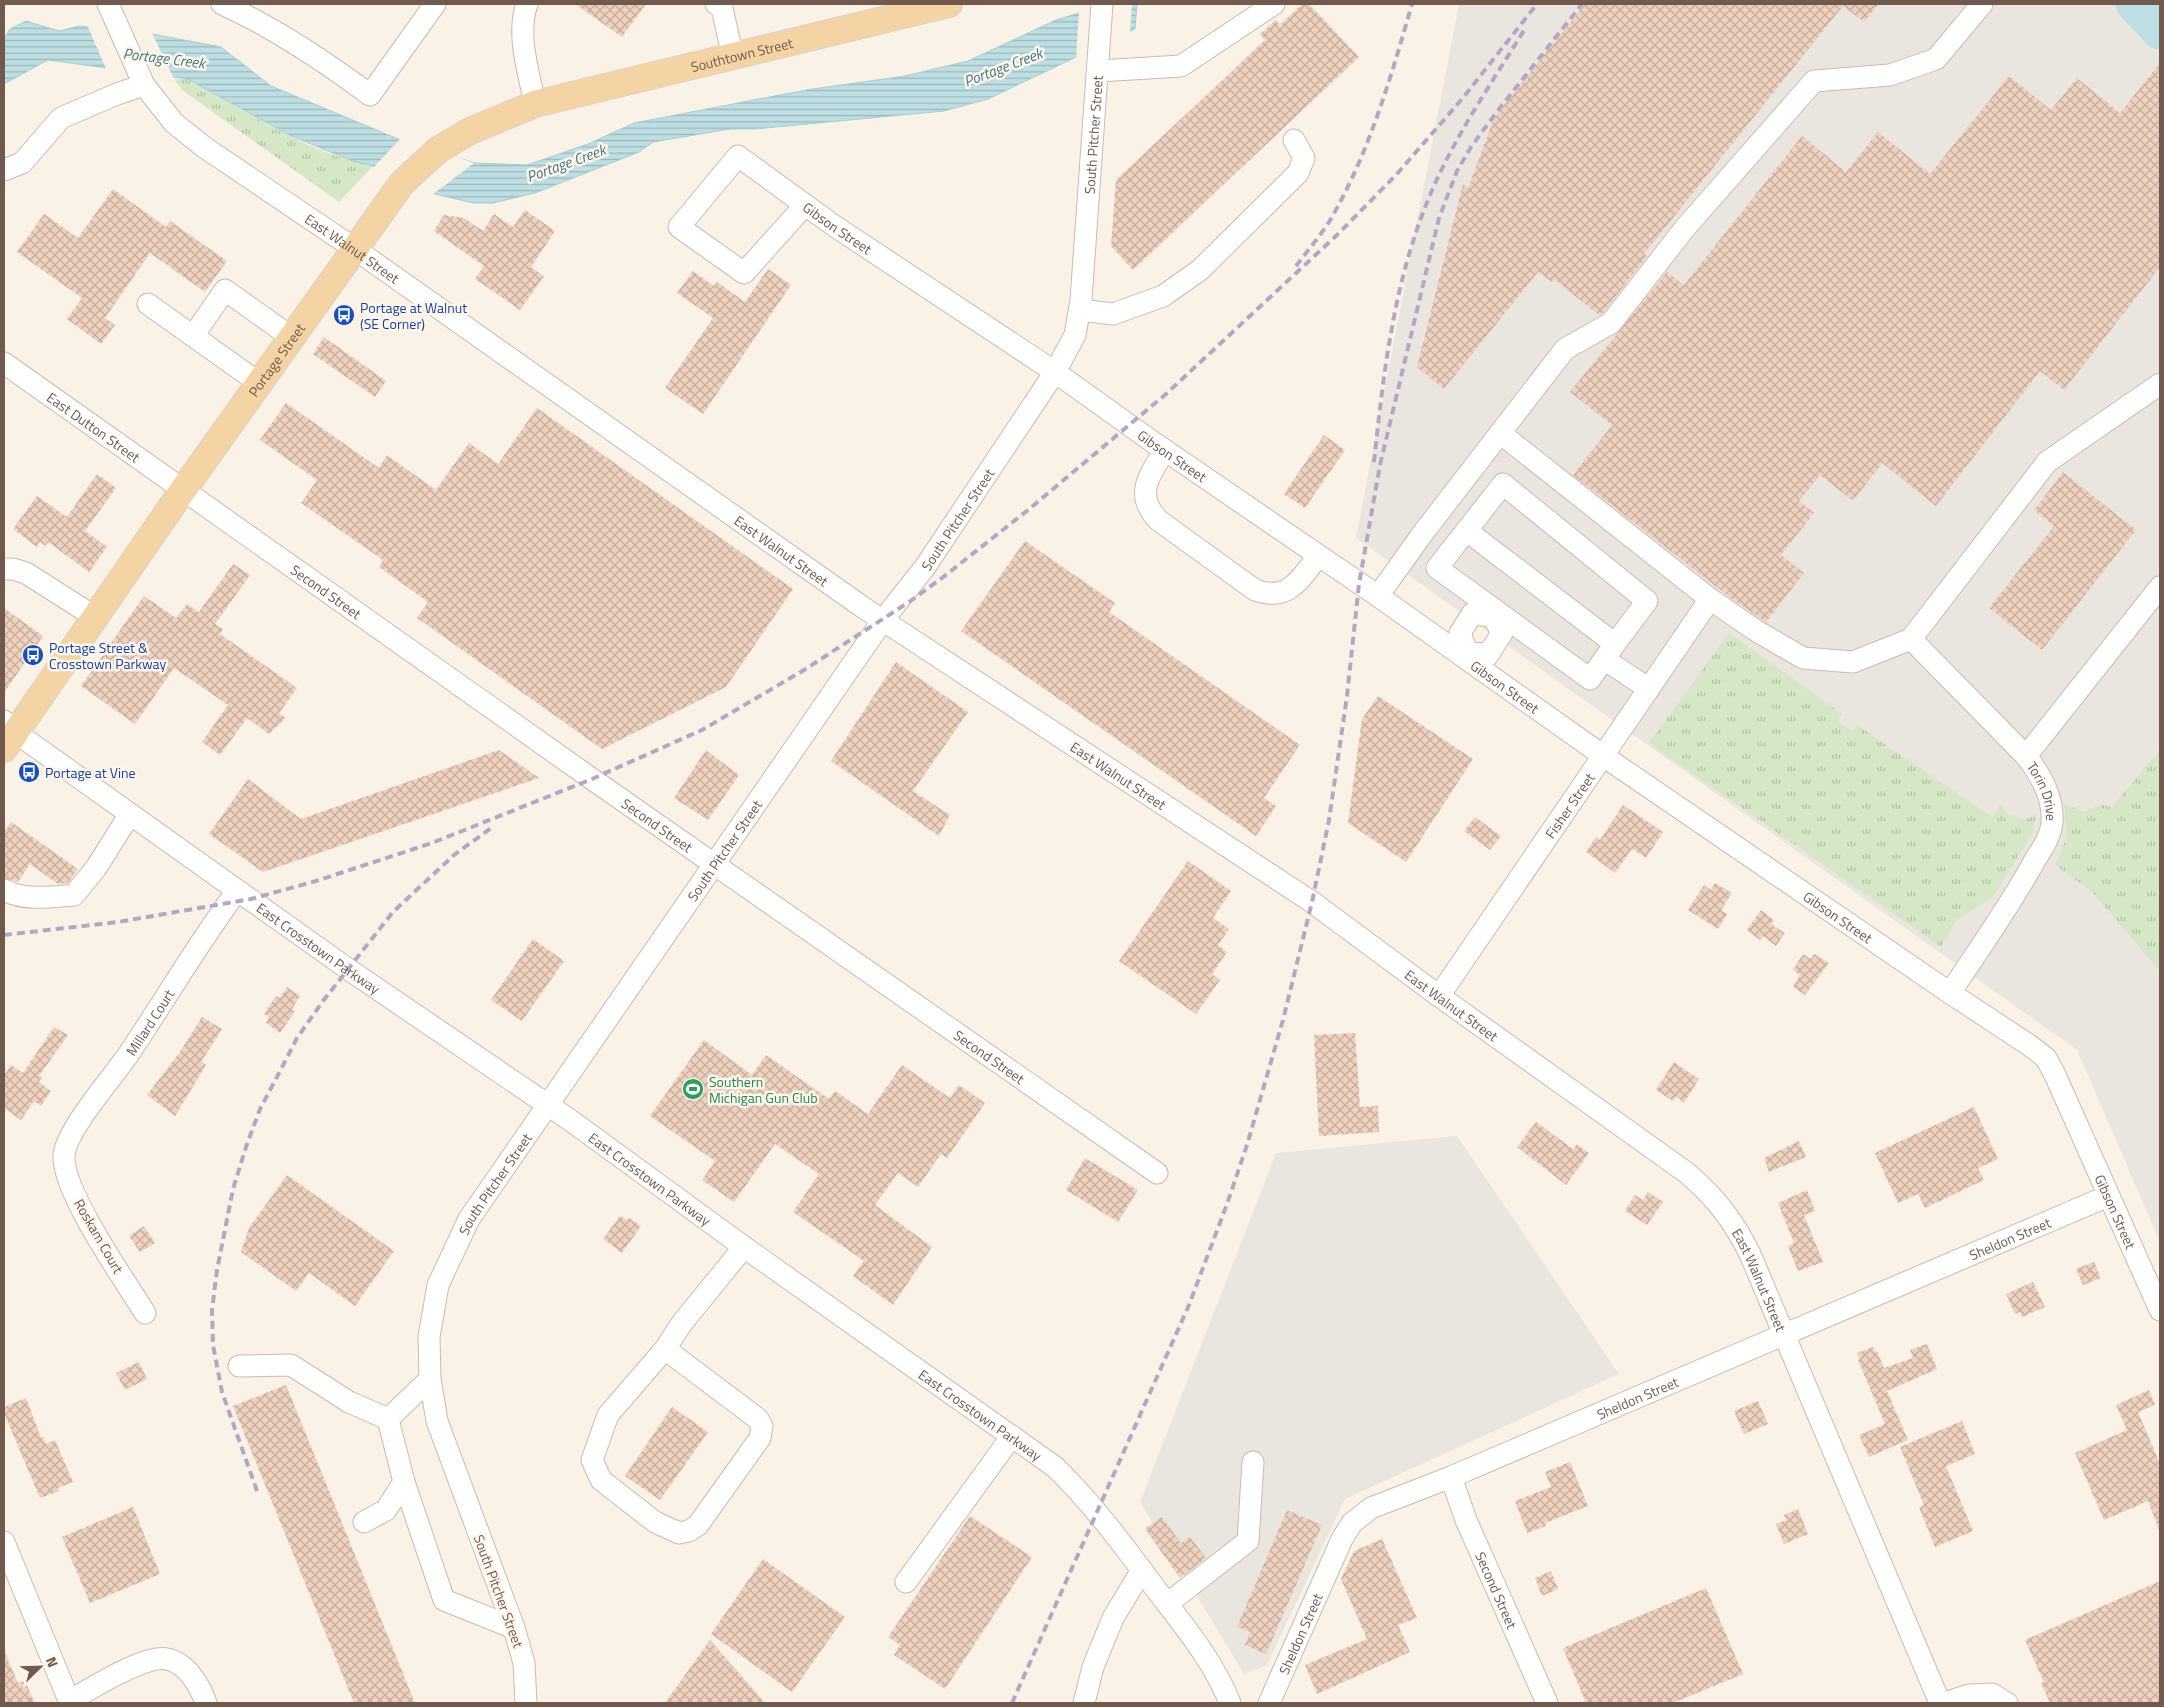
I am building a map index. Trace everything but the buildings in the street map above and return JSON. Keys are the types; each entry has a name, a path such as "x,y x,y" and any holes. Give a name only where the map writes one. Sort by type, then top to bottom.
{"main road":[{"name":"Southtown Street","path":"535,104 949,4"},
{"name":"Portage Street","path":"8,734 95,617 291,337 402,184 438,150 470,130 535,104"}],"street":[{"name":"East Walnut Street","path":"108,4 141,80 174,123 204,147 355,249 882,620 1312,902 1439,996 1687,1173 1706,1190 1737,1228 1940,1703"},
{"path":"222,4 259,21 335,69 370,95 435,4"},
{"path":"527,4 523,15 524,46 535,104"},
{"path":"716,4 722,8 733,57"},
{"name":"South Pitcher Street","path":"526,1703 524,1664 514,1628 437,1420 430,1379 429,1337 438,1285 467,1222 882,620 925,566 1055,372 1075,334 1080,310 1086,245 1102,4"},
{"path":"1099,71 1181,66 1274,4"},
{"path":"1378,596 1500,432 1565,349 1611,323 1685,228 1814,81 1890,76 1936,59 1982,4"},
{"path":"4,170 22,163 61,118 117,94 141,80"},
{"path":"1080,310 1113,314 1129,310 1163,296 1200,270 1298,173 1304,158 1294,140"},
{"name":"Gibson Street","path":"805,205 744,273 679,227 738,156 833,225 1055,372 1318,556 1465,654 1602,755 2046,1058 2160,1310"},
{"path":"192,336 225,290 291,337"},
{"path":"148,304 259,383"},
{"name":"East Dutton Street","path":"4,363 183,490"},
{"path":"1500,432 1704,606 1755,630 1802,658 1853,662 1911,639 2047,462 2160,384"},
{"path":"1165,450 1148,478 1144,494 1149,510 1158,520 1255,590 1267,594 1280,593 1298,583 1318,556"},
{"path":"1503,484 1647,601 1590,679 1495,614 1437,568 1503,484"},
{"name":"Second Street","path":"183,490 1157,1174"},
{"path":"1467,531 1610,652 1649,689"},
{"path":"4,569 13,569 26,574 95,617"},
{"path":"2026,756 2160,587"},
{"name":"Fisher Street","path":"1439,996 1704,606"},
{"path":"1472,614 1495,614 1502,634 1488,655 1465,654 1460,633 1472,614"},
{"name":"Torin Drive","path":"1911,639 2026,756 2040,773 2051,806 2052,822 2048,838 2026,878 1950,994"},
{"name":"East Crosstown Parkway","path":"8,734 130,814 237,891 547,1104 744,1247 1055,1467 1098,1512 1207,1657 1223,1685 1230,1703"},
{"path":"4,890 12,895 47,898 74,896 96,868 130,814"},
{"name":"Millard Court","path":"64,1156 75,1128 127,1056 237,891"},
{"name":"Roskam Court","path":"64,1156 72,1190 89,1222 145,1313"},
{"name":"Sheldon Street","path":"1269,1703 1342,1539 1352,1523 1371,1508 1451,1478 2108,1196"},
{"path":"665,1349 746,1408 758,1419 762,1426 760,1438 698,1525 689,1531 679,1532 655,1522 601,1480 592,1460 608,1415 665,1349 682,1323 744,1247"},
{"path":"239,1366 291,1365 349,1402 388,1419"},
{"path":"388,1419 430,1379"},
{"path":"388,1419 404,1482 444,1600 514,1628"},
{"path":"906,1582 1012,1436"},
{"path":"1167,1604 1248,1541 1253,1462"},
{"name":"Second Street","path":"1451,1478 1466,1520 1547,1703"},
{"path":"364,1522 386,1510 404,1482"},
{"path":"4,1542 69,1702 144,1662 167,1659 187,1670 202,1692 206,1703"},
{"path":"1084,1703 1093,1667 1113,1618 1142,1570"},
{"path":"1945,1703 1969,1695 1992,1694 2007,1703"}],"shaded area":[{"path":"1459,4 2160,4 2160,1242 2077,1050 1356,538"},
{"path":"1457,1136 1619,1374 1345,1499 1267,1665 1244,1674 1140,1502 1276,1153"}],"green space":[{"path":"174,79 188,79 301,141 348,160 373,166 339,202 182,90"},
{"path":"1729,633 1842,714 1838,721 1853,731 1857,725 1992,817 2001,804 2007,814 2025,820 2036,815 2032,834 1993,897 1957,920 1941,947 1649,743"},
{"path":"2160,750 2160,971 2091,891 2055,865 2067,837 2064,804 2085,812 2100,804 2112,807"}],"water":[{"path":"1098,4 1137,4 1135,29 988,99 944,111 755,129 730,129 653,142 639,152 535,193 493,203 473,203 435,194 373,166 352,161 287,134 188,79 48,60 4,84 4,39 10,29 26,21 59,31 79,26 152,34 221,47 271,86 398,139 475,163 527,165 588,144 634,123 806,90 905,76 968,61 1056,20 1079,13"}],"pier":[{"path":"1093,4 1132,4 1130,33 1076,59 1079,11"},
{"path":"87,25 152,33 174,79 107,71"},
{"path":"402,137 474,163 432,195 373,168"}],"waterway":[{"name":"Portage Creek","path":"2133,4 2160,32"}],"railway":[{"path":"1296,266 1332,217 1358,166 1378,113 1412,4"},
{"path":"4,935 118,922 251,899 316,881 432,843 592,779 702,730 804,670 909,602 942,578 1028,510 1166,394 1337,235 1396,175 1462,99 1537,4"},
{"path":"1012,1703 1189,1305 1247,1145 1283,1020 1312,902 1329,820 1347,696 1359,584 1380,465 1439,218 1457,171 1471,147 1582,4"},
{"path":"1374,462 1391,334 1404,271 1413,240 1445,162 1526,27"},
{"path":"257,1491 222,1392 213,1345 212,1310 217,1270 233,1189 246,1147 260,1109 297,1038 323,1001 393,912 454,855 494,826"}],"place":[{"name":"Portage at Walnut (SE Corner)","path":"344,315"},
{"name":"Portage Street & Crosstown Parkway","path":"33,655"},
{"name":"Portage at Vine","path":"29,772"},
{"name":"Southern Michigan Gun Club","path":"693,1089"}]}
